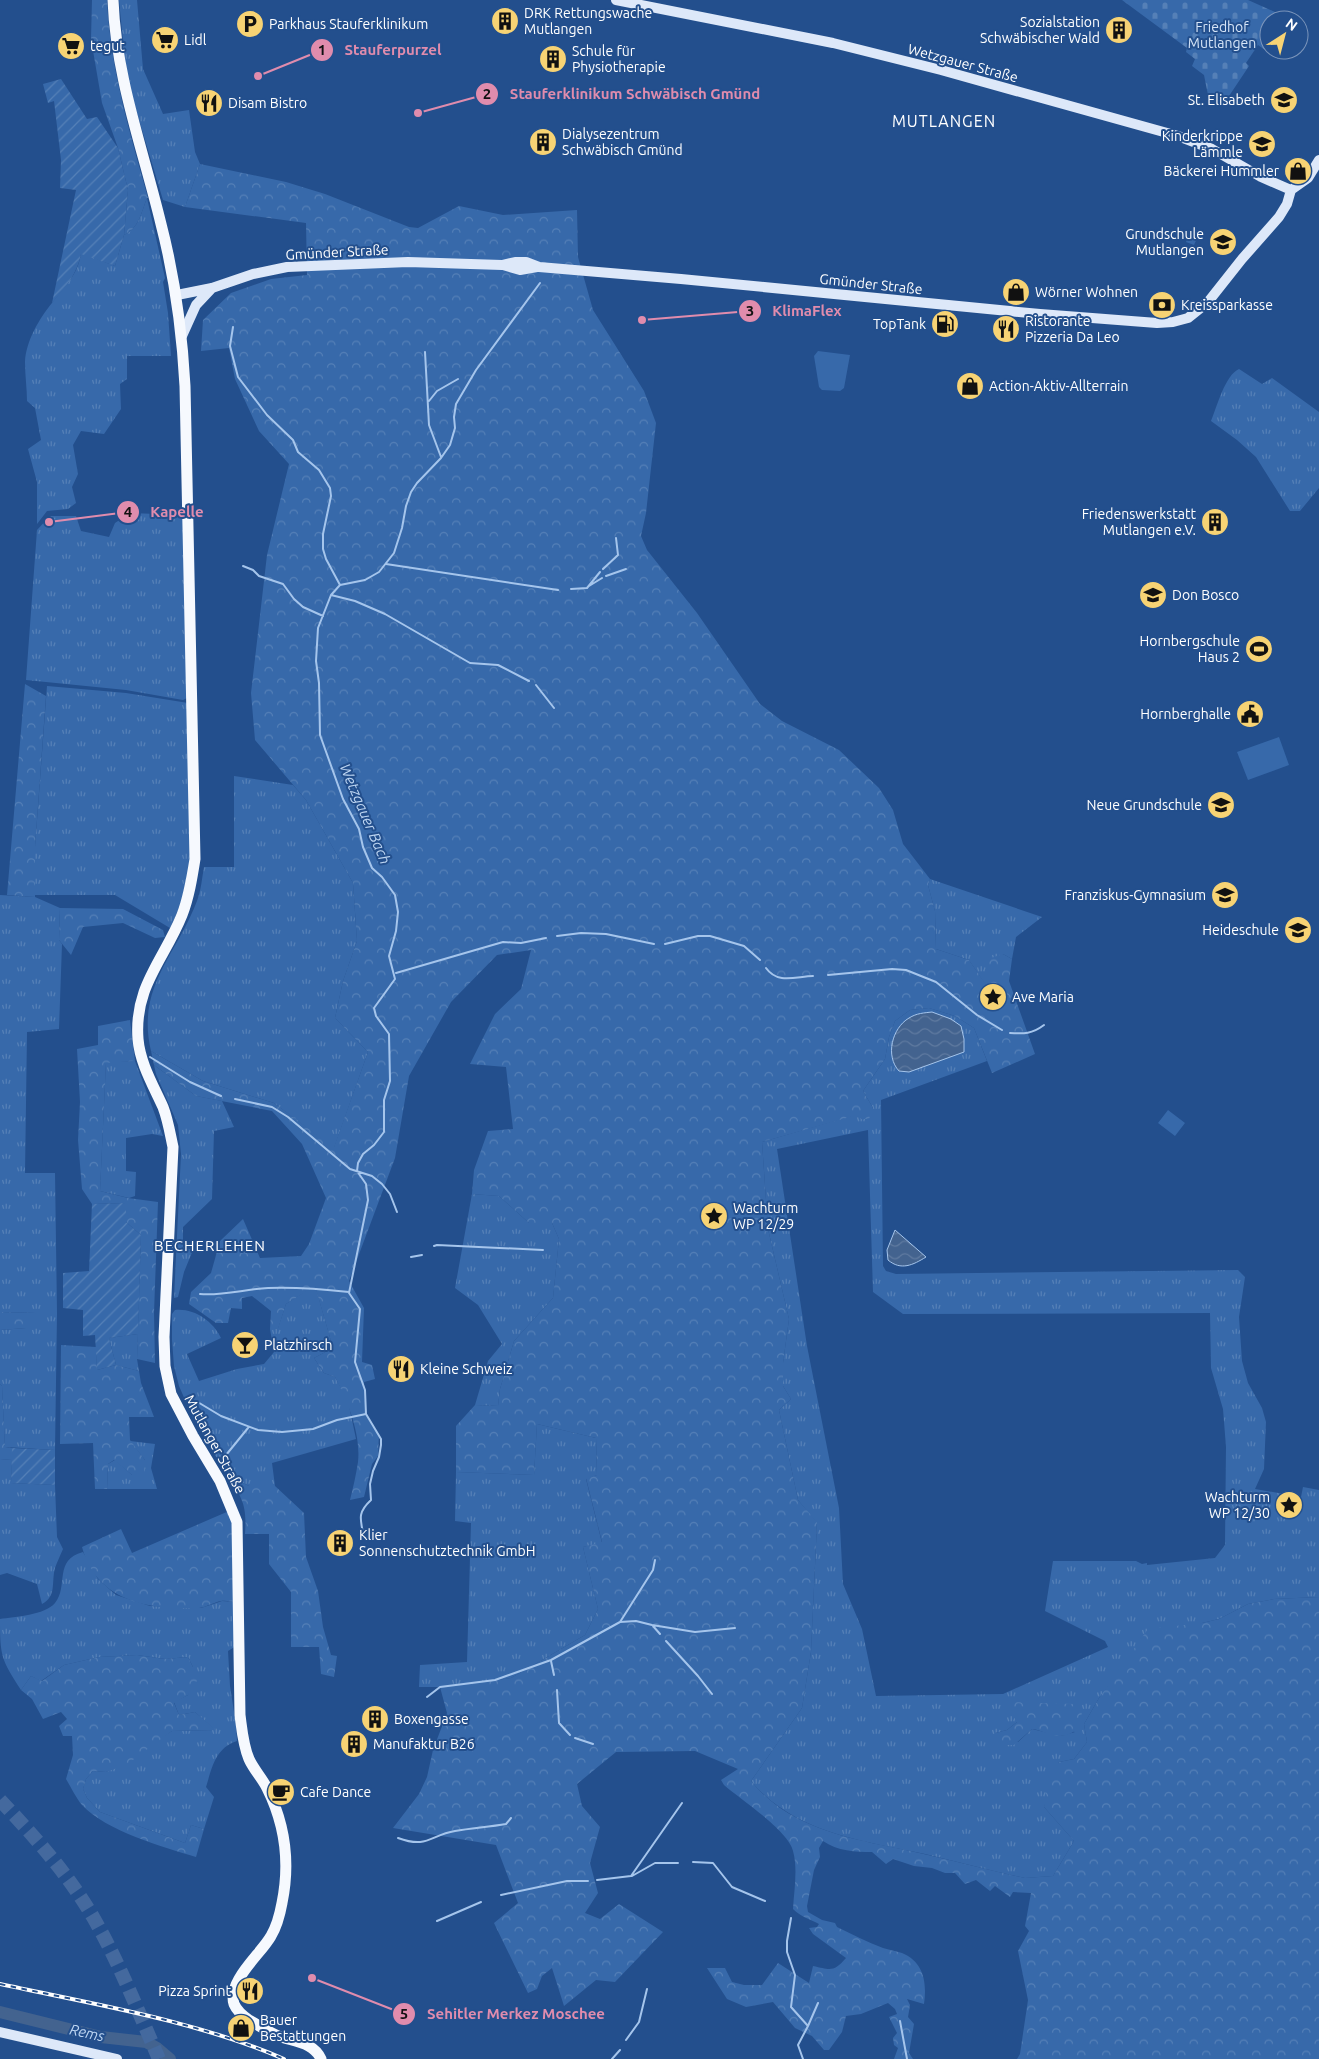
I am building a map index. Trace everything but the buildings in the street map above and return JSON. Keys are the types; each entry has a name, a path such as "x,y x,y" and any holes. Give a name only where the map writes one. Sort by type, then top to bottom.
{"main road":[{"name":"Mutlanger Straße","path":"113,0 119,60 127,103 161,222 177,294 182,336 195,859 188,898 181,917 146,984 140,1001 137,1020 138,1041 142,1060 168,1123 173,1148 164,1336 165,1366 171,1394 178,1410 220,1481 238,1522 240,1715 243,1740 250,1760 267,1787 284,1835 285,1882 280,1912 272,1935 234,1986 233,1998 236,2008 241,2014 264,2029 308,2045 315,2049 321,2059"}],"street":[{"name":"Wetzgauer Straße","path":"616,0 834,44 941,70 1178,136 1212,149 1261,177 1291,190"},
{"path":"1291,190 1308,178 1319,160"},
{"name":"Gmünder Straße","path":"177,294 212,288 253,274 287,268 408,262 502,265 520,262 538,267 681,278 999,310 1157,323 1173,322 1188,318 1208,302 1283,212 1291,190"},
{"path":"182,336 194,310 212,288"},
{"path":"0,2032 117,2059"}],"green space":[{"path":"92,0 107,0 112,50 117,75 128,125 148,198 136,224 124,235 128,190 118,148 102,103 91,39"},
{"path":"119,0 137,0 143,69 163,114 189,110 195,152 200,164 185,207 163,200 131,93 125,61"},
{"name":"Friedhof Mutlangen","path":"1122,0 1248,0 1270,10 1259,10 1259,46 1246,63 1249,66 1225,102 1210,105 1204,75 1192,66 1195,59 1186,52 1187,48"},
{"path":"61,79 87,119 97,117 118,148 128,190 124,235 115,266 81,254 74,274 52,303 76,190 60,188 61,160 54,101 48,103 43,84"},
{"path":"200,164 286,182 325,194 409,227 418,228 459,206 503,215 577,210 578,257 593,310 644,391 656,423 646,513 641,536 647,550 697,613 760,704 782,721 839,750 879,788 893,810 903,844 930,879 928,885 935,911 936,949 969,960 989,989 985,960 1003,954 1012,959 1009,981 1035,1054 992,1073 974,1028 955,1016 929,1008 910,1010 895,1021 889,1037 885,1059 863,1091 873,1108 869,1119 862,1119 857,1115 762,1142 768,1229 789,1319 783,1363 783,1386 791,1399 779,1410 798,1500 817,1522 811,1652 802,1708 751,1781 769,1799 788,1813 832,1833 1025,1878 1053,1876 1074,1841 1044,1807 1047,1781 1059,1762 1074,1759 1087,1742 1084,1724 1099,1698 1148,1629 1202,1623 1219,1619 1248,1604 1274,1599 1319,1597 1319,2059 1017,2059 1020,2054 1028,2000 1018,1951 1029,1931 1025,1926 1031,1893 1013,1892 1010,1897 995,1886 990,1891 976,1880 965,1884 955,1873 945,1873 932,1868 914,1866 893,1859 886,1864 872,1852 840,1849 823,1841 819,1848 820,1857 814,1870 807,1906 808,1912 822,1920 835,1923 837,1927 871,1943 909,1957 919,1968 925,1988 924,2004 907,1999 910,2005 908,2017 914,2024 909,2053 913,2059 894,2059 898,2048 894,2045 893,2038 897,2033 889,2017 897,2014 895,2009 888,2003 861,2014 846,2016 842,2032 829,2050 824,2050 812,2036 795,2028 773,2002 746,2007 727,1999 707,1968 725,1968 732,1982 744,1985 762,1985 778,1963 809,1983 813,1966 832,1969 846,1958 813,1934 809,1928 817,1927 819,1924 802,1916 793,1909 795,1873 793,1851 790,1843 774,1825 724,1785 721,1780 738,1769 695,1751 616,1752 577,1784 582,1806 600,1827 590,1863 598,1893 585,1913 600,1919 619,1904 663,1932 615,1982 596,1980 564,2006 552,1968 542,1976 537,1989 528,1993 494,1923 518,1903 496,1845 393,1828 419,1794 427,1777 433,1750 447,1713 440,1687 511,1678 585,1635 598,1609 583,1547 602,1542 586,1478 597,1475 596,1438 537,1424 534,1475 456,1472 456,1426 475,1405 498,1406 500,1389 514,1341 553,1298 559,1239 552,1223 529,1223 499,1196 472,1194 474,1170 488,1131 513,1129 506,1067 470,1064 495,1014 521,989 531,950 497,955 451,1002 409,1076 395,1158 349,1281 364,1308 362,1362 372,1365 375,1379 364,1382 365,1404 370,1423 379,1434 378,1456 372,1464 364,1497 350,1500 358,1462 358,1440 349,1407 335,1377 324,1373 314,1358 333,1348 315,1286 286,1304 278,1329 270,1329 271,1311 252,1296 242,1298 242,1309 231,1308 228,1323 216,1323 189,1304 191,1292 211,1273 220,1241 243,1219 260,1258 301,1256 309,1244 326,1198 302,1144 272,1111 196,1096 154,1065 151,1051 203,1081 274,1103 334,1147 368,1052 335,1018 343,981 357,941 353,883 306,800 255,740 251,693 267,555 289,464 259,431 235,379 229,348 201,351 203,320 231,293 271,279 307,275 306,223 185,207"},
{"path":"147,198 165,278 163,282 168,313 171,356 127,356 127,379 120,384 121,409 104,434 81,431 73,445 78,474 72,487 76,503 68,509 47,511 37,524 37,482 28,449 41,440 35,408 27,401 25,362 28,346 42,316 74,274 81,253 115,266 124,235 136,224"},
{"path":"1191,230 1199,234 1194,245 1186,242"},
{"path":"818,351 850,355 844,388 840,391 822,390 819,387 814,356"},
{"path":"1239,369 1262,384 1272,378 1319,412 1319,488 1300,511 1290,511 1256,457 1211,421 1226,384 1234,372"},
{"path":"130,513 184,515 187,698 183,700 126,690 26,680 37,530 50,516 76,516 81,531 109,537 115,523"},
{"path":"25,684 46,696 35,847 35,897 7,895"},
{"path":"47,686 126,693 188,703 191,860 180,906 170,928 115,895 35,895 35,847"},
{"path":"1279,737 1289,765 1248,780 1237,752"},
{"path":"234,776 293,785 306,800 353,883 357,941 343,981 335,1018 368,1052 334,1148 274,1103 203,1081 151,1051 148,1028 149,1008 153,990 197,901 204,867 234,867"},
{"path":"930,879 1042,917 1016,937 1012,959 1003,954 989,990 969,960 936,949 935,911 928,885"},
{"path":"0,895 35,897 60,908 59,940 62,944 59,1029 27,1032 25,1173 55,1173 57,1313 55,1450 5,1447 2,1386 0,1384 0,1330 26,1328 36,1313 0,1312"},
{"path":"60,908 123,909 163,930 165,937 155,938 123,923 83,927 71,955 59,940"},
{"path":"929,1008 955,1016 974,1028 987,1061 881,1100 883,1266 886,1271 896,1274 1238,1270 1245,1277 1239,1317 1242,1361 1248,1383 1262,1408 1266,1422 1264,1469 1255,1489 1301,1497 1303,1487 1319,1490 1319,1597 1274,1599 1248,1604 1219,1619 1202,1623 1123,1667 1099,1698 1084,1724 1087,1742 1074,1759 1059,1762 1044,1807 1074,1841 1053,1876 1025,1878 854,1839 831,1832 809,1824 788,1813 768,1799 751,1781 802,1708 811,1652 817,1523 798,1500 779,1410 791,1399 783,1386 783,1363 789,1319 768,1229 762,1142 858,1114 862,1119 873,1108 863,1091 885,1059 889,1037 895,1021 910,1010","holes":["868,1130 873,1292 903,1314 1210,1313 1211,1368 1223,1409 1226,1447 1225,1545 1215,1558 1147,1565 1147,1563 1142,1564 1136,1561 1053,1561 1045,1611 1105,1641 1108,1647 1003,1694 876,1696 862,1629 843,1584 839,1508 807,1346 777,1149","1017,1722 1075,1732 1061,1736 1032,1729 1018,1742 995,1740 995,1733 1007,1730"]},
{"path":"130,1020 135,1061 106,1063 100,1191 128,1198 158,1202 154,1313 155,1363 137,1359 141,1235 126,1222 125,1203 92,1204 82,1189 78,1140 80,1102 77,1049 98,1045 98,1026"},
{"path":"135,1061 163,1136 152,1134 126,1138 126,1171 136,1172 135,1196 129,1198 100,1191 106,1062"},
{"path":"154,1065 196,1096 222,1101 234,1127 214,1131 212,1199 183,1227 183,1247 193,1250 184,1272 178,1297 174,1298 181,1154 178,1125"},
{"path":"1168,1110 1185,1123 1175,1136 1158,1123"},
{"path":"472,1194 499,1196 529,1223 552,1223 559,1239 553,1298 514,1341 500,1389 498,1406 475,1405 488,1361 502,1344 478,1305 455,1288"},
{"path":"126,1203 126,1222 141,1235 138,1334 109,1338 116,1365 97,1370 95,1335 83,1336 83,1310 63,1308 63,1273 89,1271 92,1204"},
{"path":"315,1285 333,1348 314,1358 324,1373 335,1377 348,1401 356,1439 272,1463 275,1486 249,1486 227,1475 193,1418 179,1386 174,1366 172,1314 175,1310 196,1313 213,1326 221,1338 187,1354 199,1381 237,1369 264,1364 274,1352 270,1329 278,1328 286,1304"},
{"path":"0,1312 36,1313 35,1330 26,1328 0,1330"},
{"path":"138,1334 137,1359 139,1371 116,1365 109,1338"},
{"path":"61,1345 96,1347 97,1370 116,1365 139,1371 141,1383 154,1417 129,1417 130,1440 145,1460 144,1474 132,1475 114,1460 108,1464 107,1489 95,1489 93,1443 60,1444"},
{"path":"0,1384 2,1386 5,1447 12,1448 12,1460 0,1459"},
{"path":"537,1424 596,1438 597,1475 586,1479 602,1543 583,1547 598,1609 585,1635 511,1678 440,1687 419,1687 420,1665 467,1662 471,1523 455,1521 456,1472 534,1475"},
{"path":"130,1441 155,1444 151,1468 157,1489 107,1489 108,1464 115,1460 132,1475 145,1460"},
{"path":"12,1448 55,1450 55,1485 11,1483"},
{"path":"0,1459 12,1460 11,1483 55,1485 57,1537 63,1549 55,1568 52,1593 47,1601 42,1604 37,1584 7,1573 0,1575"},
{"path":"227,1475 249,1486 275,1486 304,1513 306,1557 318,1591 323,1627 331,1655 337,1656 334,1677 321,1674 319,1647 291,1647 291,1592 269,1564 269,1534 245,1534 243,1503"},
{"path":"229,1511 236,1538 236,1602 223,1601 199,1608 180,1608 144,1604 127,1599 112,1591 100,1580 89,1565 82,1547 121,1529 132,1553"},
{"path":"83,1552 98,1579 116,1595 150,1606 201,1608 222,1601 236,1602 236,1646 228,1651 237,1741 224,1748 210,1773 206,1787 214,1797 204,1829 191,1825 185,1843 100,1812 87,1798 83,1789 86,1779 93,1771 106,1772 172,1731 215,1730 195,1712 179,1715 174,1702 188,1695 193,1667 188,1657 165,1659 137,1655 99,1657 64,1665 41,1681 31,1676 21,1690 3,1657 0,1641 0,1619 29,1615 44,1610 55,1603 59,1596 63,1574 68,1561"},
{"path":"137,1655 165,1659 188,1657 200,1676 188,1695 174,1703 179,1715 195,1712 216,1730 172,1731 126,1765 106,1772 93,1771 86,1779 83,1789 87,1798 100,1812 185,1843 191,1825 204,1829 196,1857 152,1843 120,1830 105,1823 82,1805 66,1779 73,1755 72,1736 63,1736 59,1726 67,1719 61,1712 43,1719 32,1699 21,1690 31,1676 42,1681 64,1665 99,1657"},
{"path":"1012,1702 1074,1704 1082,1708 1080,1723 1071,1734 1057,1736 1032,1729 1014,1745 1001,1745 994,1740 995,1733 1007,1730 1017,1722 1013,1716"}],"water":[{"path":"932,1012 951,1019 961,1026 964,1052 909,1072 899,1071 892,1058 892,1043 898,1028 912,1016"},
{"path":"895,1230 926,1257 907,1266 898,1265 888,1260 887,1250"}],"waterway":[{"name":"Wetzgauer Bach","path":"364,1538 361,1513 371,1500 370,1484 379,1457 381,1439 366,1414 365,1390 355,1362 360,1309 349,1293 368,1200 366,1184 357,1171 358,1163 363,1154 374,1145 384,1132 384,1100 390,1081 389,1034 376,1016 374,1008 395,979 389,956 396,931 398,912 395,895 382,877 372,868 363,847 359,829 343,799 320,735 319,683 316,661 318,628 331,595 340,585 365,580 379,572 394,553 411,492 450,445 455,428 456,404 476,370 540,283"},
{"path":"233,327 230,346 238,377 267,415 293,440 298,452 319,470 330,488 331,496 323,534 323,549 326,559 340,585"},
{"path":"425,352 429,425 441,457"},
{"path":"429,401 437,391 458,379"},
{"path":"603,569 618,555 616,538"},
{"path":"386,564 558,590"},
{"path":"243,566 253,570 259,576 283,584 294,599 303,607 323,616"},
{"path":"606,576 626,569"},
{"path":"571,589 587,588 600,572"},
{"path":"589,586 602,578"},
{"path":"331,595 355,601 385,614 470,663 498,665 529,681"},
{"path":"536,685 554,708"},
{"path":"557,936 581,933 606,934 654,944"},
{"path":"665,944 698,936 710,936 744,946 760,960"},
{"path":"396,973 503,942 521,943 546,938"},
{"path":"766,968 771,973 782,978 813,976"},
{"path":"828,975 892,969 906,970 936,982 977,1015 1002,1030"},
{"path":"1010,1033 1028,1033 1044,1025"},
{"path":"150,1057 190,1082 221,1096"},
{"path":"235,1099 272,1107 288,1117 350,1169 372,1176 382,1184 390,1194 397,1212"},
{"path":"434,1246 543,1250"},
{"path":"411,1257 422,1255"},
{"path":"200,1294 278,1288 309,1288 349,1292"},
{"path":"196,1401 221,1416 258,1430 282,1432 313,1429 337,1420 366,1414"},
{"path":"226,1455 248,1428"},
{"path":"620,1622 653,1570 655,1560"},
{"path":"427,1697 440,1687 495,1680 551,1660 620,1622 636,1621 695,1632 735,1628"},
{"path":"653,1626 660,1634"},
{"path":"666,1641 712,1694"},
{"path":"551,1661 554,1675"},
{"path":"557,1690 559,1723 570,1735"},
{"path":"575,1738 593,1744"},
{"path":"597,1880 631,1876 682,1803"},
{"path":"398,1838 423,1842 455,1831 506,1824 511,1818"},
{"path":"693,1862 713,1863 732,1887 765,1901"},
{"path":"632,1876 655,1863 678,1863"},
{"path":"501,1895 567,1881 588,1881"},
{"path":"437,1921 481,1902"},
{"path":"791,1918 787,1941 787,1952 795,1975 791,2007 808,2026 798,2045 803,2059"},
{"path":"626,2040 639,2022 647,1989"},
{"path":"808,2026 818,2003"},
{"name":"Rems","path":"0,2012 101,2037 146,2042 170,2059"},
{"path":"900,2021 907,2059"},
{"path":"612,2059 620,2050"}],"tunnel":[{"path":"0,1800 50,1856 73,1886 93,1917 120,1969 159,2059"}],"railway":[{"path":"0,1984 108,2006 180,2024 216,2034 284,2059"}],"place":[{"name":"DRK Rettungswache Mutlangen","path":"505,21"},
{"name":"Parkhaus Stauferklinikum","path":"250,24"},
{"name":"Sozialstation Schwäbischer Wald","path":"1119,30"},
{"name":"Lidl","path":"165,40"},
{"name":"tegut","path":"71,46"},
{"name":"Schule für Physiotherapie","path":"553,59"},
{"name":"Stauferpurzel","path":"258,76"},
{"name":"St. Elisabeth","path":"1284,100"},
{"name":"Disam Bistro","path":"209,103"},
{"name":"Stauferklinikum Schwäbisch Gmünd","path":"418,113"},
{"name":"Dialysezentrum Schwäbisch Gmünd","path":"543,142"},
{"name":"Kinderkrippe Lämmle","path":"1262,144"},
{"name":"Bäckerei Hummler","path":"1298,171"},
{"name":"Grundschule Mutlangen","path":"1223,242"},
{"name":"Wörner Wohnen","path":"1016,292"},
{"name":"Kreissparkasse","path":"1162,305"},
{"name":"KlimaFlex","path":"642,320"},
{"name":"TopTank","path":"945,324"},
{"name":"Ristorante Pizzeria Da Leo","path":"1006,329"},
{"name":"Action-Aktiv-Allterrain","path":"970,386"},
{"name":"Kapelle","path":"49,522"},
{"name":"Friedenswerkstatt Mutlangen e.V.","path":"1215,522"},
{"name":"Don Bosco","path":"1153,595"},
{"name":"Hornbergschule Haus 2","path":"1259,649"},
{"name":"Hornberghalle","path":"1250,714"},
{"name":"Neue Grundschule","path":"1221,805"},
{"name":"Franziskus-Gymnasium","path":"1225,895"},
{"name":"Heideschule","path":"1298,930"},
{"name":"Ave Maria","path":"993,997"},
{"name":"Wachturm WP 12/29","path":"714,1216"},
{"name":"Platzhirsch","path":"245,1345"},
{"name":"Kleine Schweiz","path":"401,1369"},
{"name":"Wachturm WP 12/30","path":"1289,1505"},
{"name":"Klier Sonnenschutztechnik GmbH","path":"340,1543"},
{"name":"Boxengasse","path":"375,1719"},
{"name":"Manufaktur B26","path":"354,1744"},
{"name":"Cafe Dance","path":"281,1792"},
{"name":"Sehitler Merkez Moschee","path":"312,1978"},
{"name":"Pizza Sprint","path":"250,1991"},
{"name":"Bauer Bestattungen","path":"241,2028"}],"district":[{"name":"MUTLANGEN","path":"944,121"},
{"name":"BECHERLEHEN","path":"210,1246"}]}
